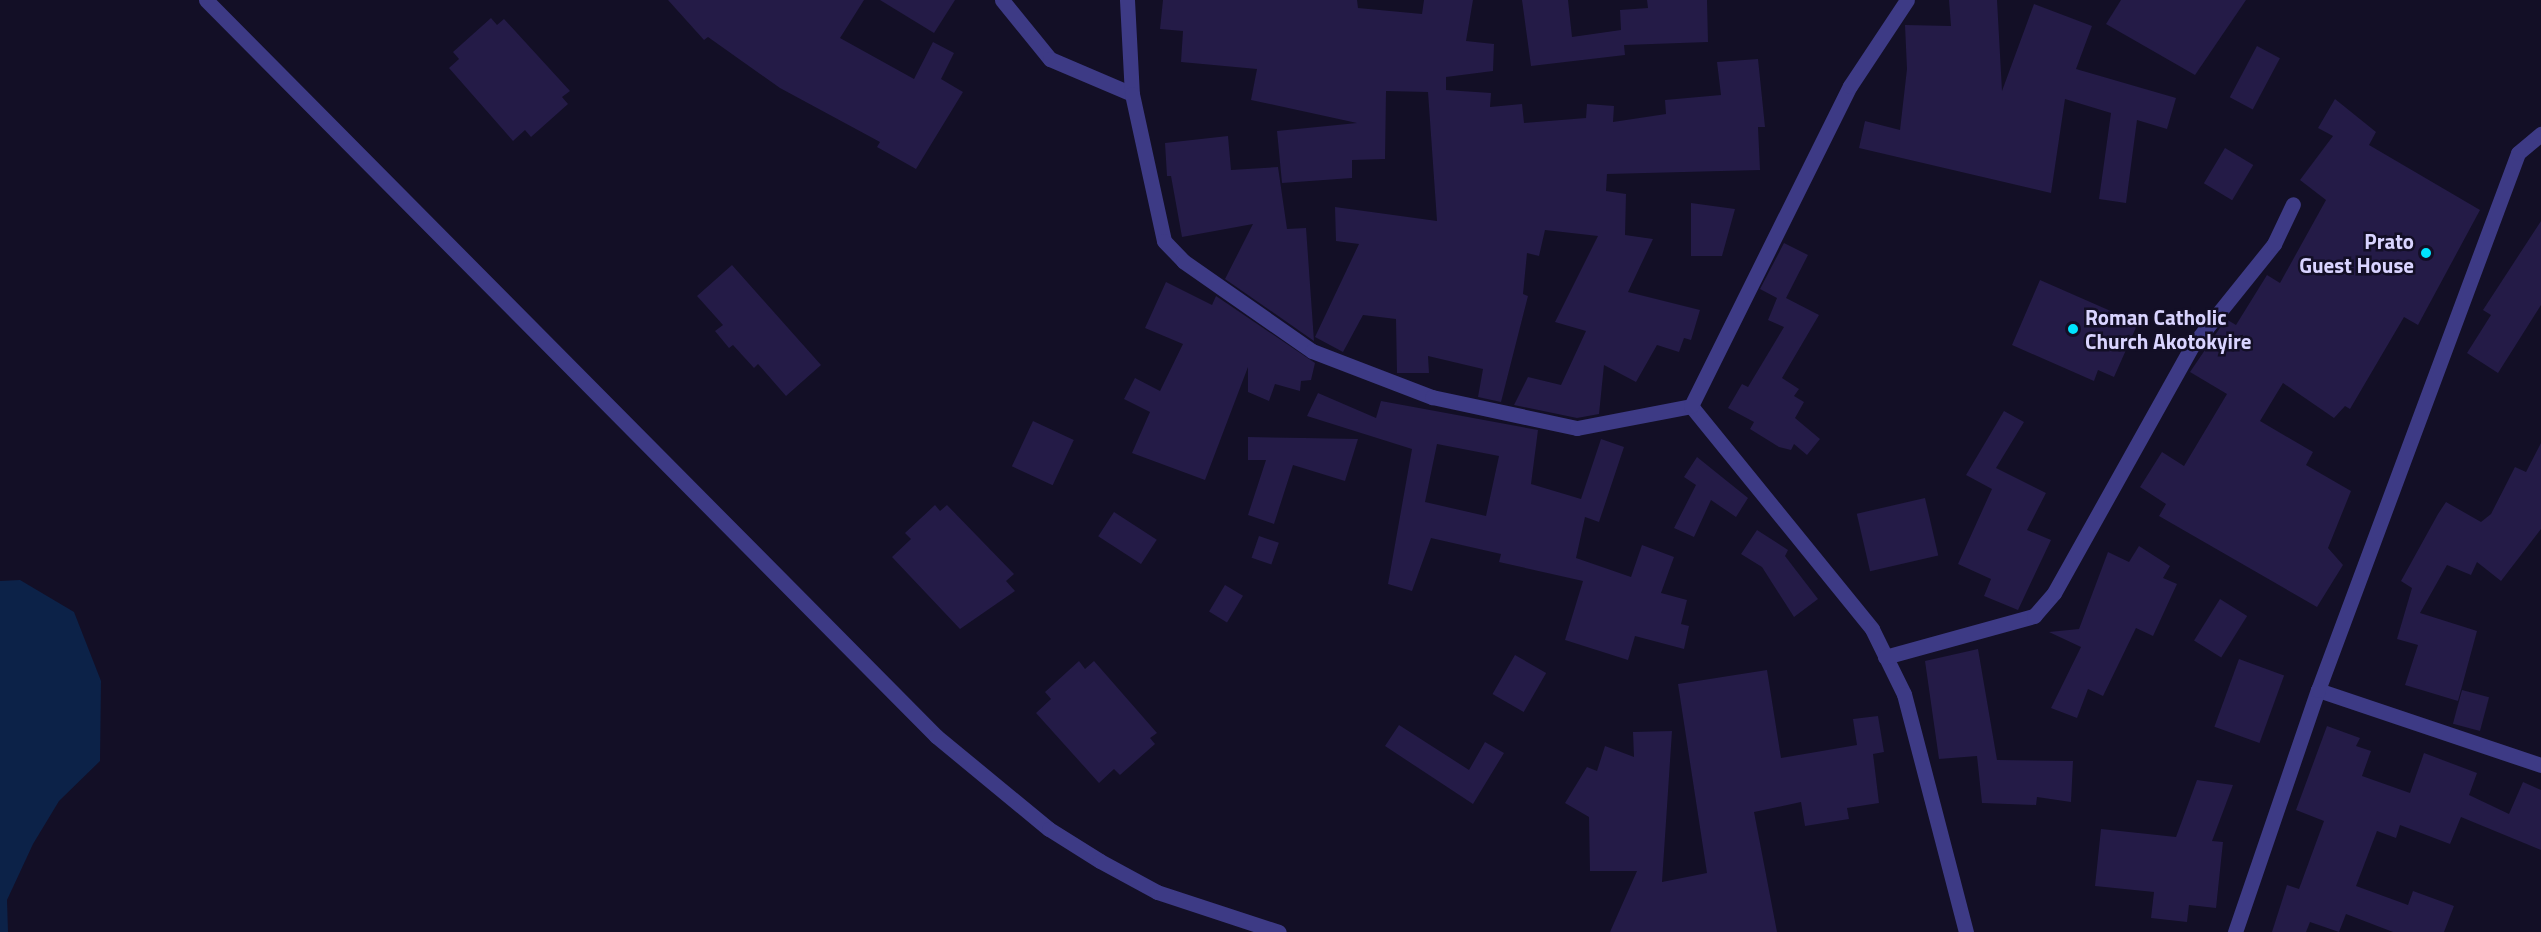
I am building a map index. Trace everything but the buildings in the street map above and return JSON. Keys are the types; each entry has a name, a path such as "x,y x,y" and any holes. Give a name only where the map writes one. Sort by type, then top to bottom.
{"street":[{"path":"206,0 936,736 1049,829 1100,861 1157,892 1279,932"},
{"path":"1002,0 1050,59 1132,94"},
{"path":"1127,0 1132,94 1164,241 1183,261 1312,351 1432,397 1549,425 1603,425 1691,406"},
{"path":"1691,406 1850,86 1906,0"},
{"path":"2235,932 2318,690 2518,153 2541,134"},
{"path":"1885,657 2034,616 2054,593 2192,346 2274,244 2294,204"},
{"path":"1691,406 1858,611 1885,657 1904,694 1966,932"},
{"path":"2318,690 2541,765"}],"water":[{"path":"20,580 74,612 101,681 100,761 59,801 33,844 7,900 8,932 0,932 0,581"}],"place":[{"name":"Prato Guest House","path":"2426,253"},
{"name":"Roman Catholic Church Akotokyire","path":"2073,329"}]}
